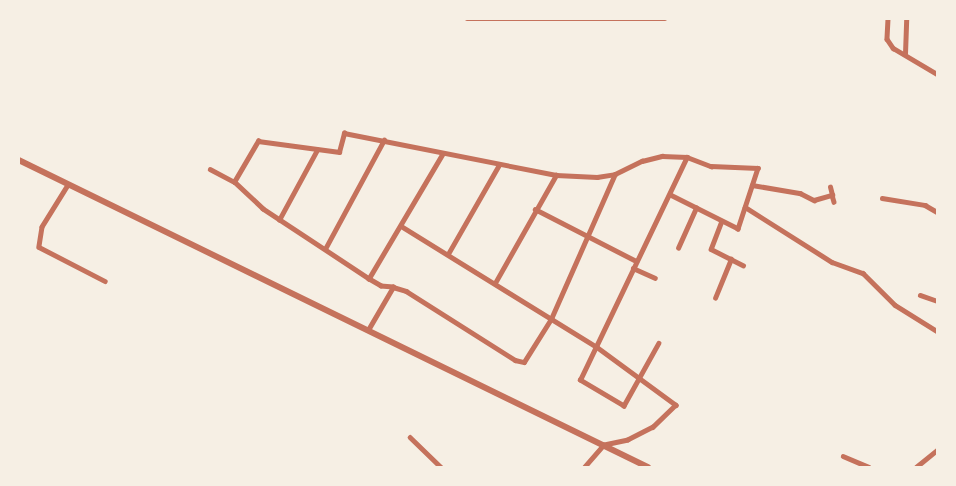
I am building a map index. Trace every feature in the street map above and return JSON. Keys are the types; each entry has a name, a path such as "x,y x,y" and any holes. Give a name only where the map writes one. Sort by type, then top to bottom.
{"street":[{"path":"467,19 665,19"},
{"path":"888,19 887,39 893,48 937,74"},
{"path":"905,54 906,19"},
{"path":"234,182 258,142 339,152 344,133 556,175 596,177 615,174 642,161 662,156 687,158 711,166 758,168 738,229 670,195"},
{"path":"325,249 384,140"},
{"path":"279,220 317,150"},
{"path":"369,279 443,154"},
{"path":"660,343 624,406 580,380 687,158"},
{"path":"19,160 648,467"},
{"path":"448,254 499,165"},
{"path":"210,169 234,182 279,220 369,279 381,286 394,287 406,291 515,360 524,362 551,319 589,237 615,174"},
{"path":"495,283 535,209 556,175"},
{"path":"68,185 42,227 40,247 105,281"},
{"path":"752,185 800,193 814,200 832,195"},
{"path":"830,187 834,202"},
{"path":"882,198 924,205 937,212"},
{"path":"745,207 832,262 863,273 895,305 937,332"},
{"path":"678,248 696,208"},
{"path":"535,209 636,261"},
{"path":"722,221 711,250 743,265"},
{"path":"401,226 597,348 676,405 653,428 628,440 604,445 585,467"},
{"path":"714,298 731,259"},
{"path":"633,268 656,278"},
{"path":"368,330 394,287"},
{"path":"920,296 937,301"},
{"path":"410,436 441,467"},
{"path":"916,467 937,450"},
{"path":"843,456 869,467"}]}
